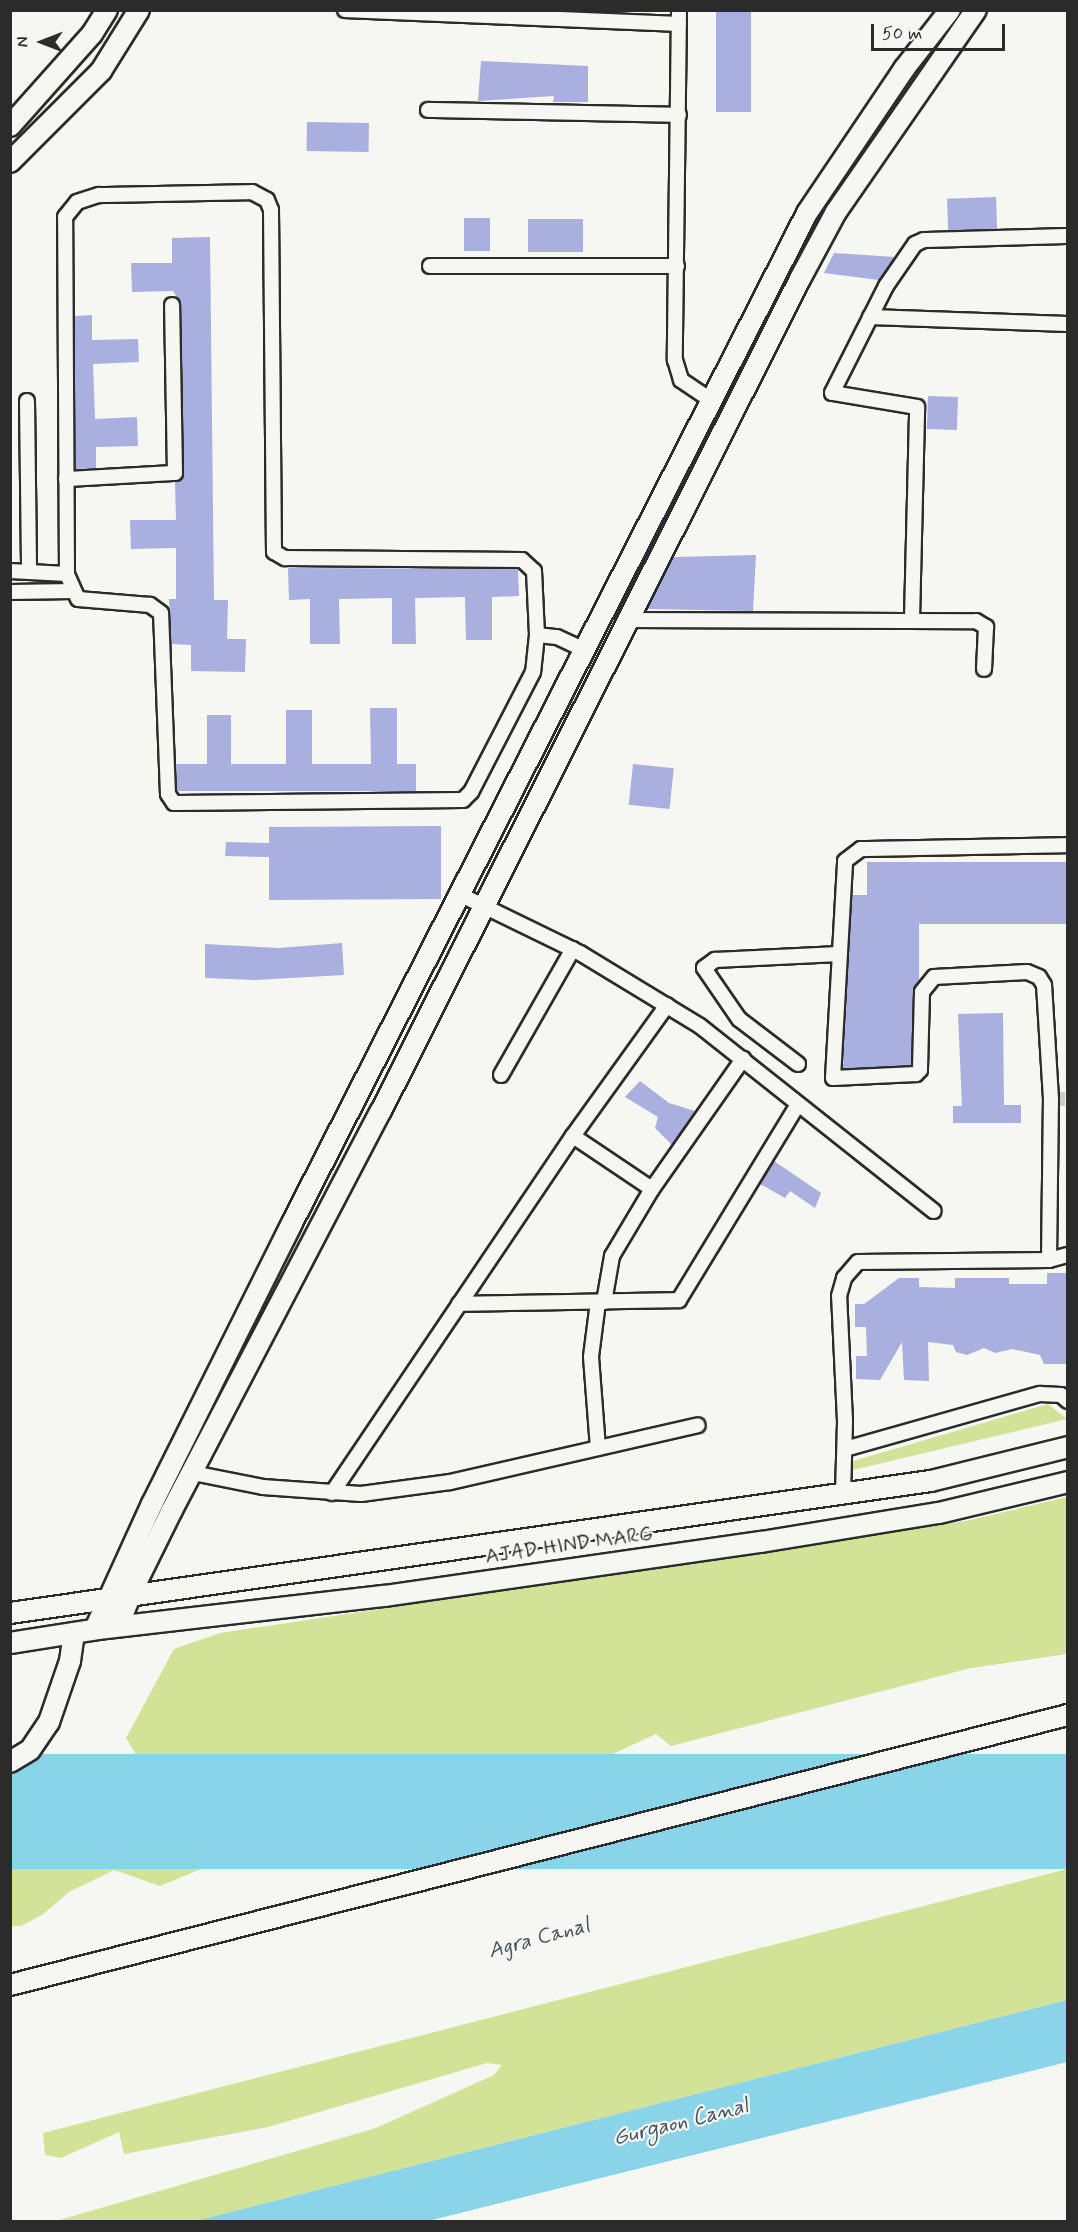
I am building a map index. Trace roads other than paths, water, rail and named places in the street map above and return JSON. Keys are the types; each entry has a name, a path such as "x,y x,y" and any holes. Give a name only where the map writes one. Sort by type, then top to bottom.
{"street":[{"path":"10,126 92,34 107,10"},
{"path":"10,162 101,71 139,10"},
{"path":"345,10 679,17 677,372 681,380 712,401"},
{"path":"95,1629 108,1596 459,894 807,213 904,69 950,10"},
{"path":"118,1626 130,1593 381,1111 626,620 836,212 976,10"},
{"path":"428,110 679,116"},
{"path":"252,192 267,200 271,210 274,552 285,558 522,560 528,563 537,583 537,635 533,672 471,792 463,800 179,804 168,794 159,608 84,601 73,591 67,574 63,231 70,208 88,196 99,195 252,192"},
{"path":"912,619 917,407 832,393 870,317 907,251 915,244 924,240 1068,236"},
{"path":"429,266 677,266"},
{"path":"66,479 175,474 172,305"},
{"path":"870,317 1068,324"},
{"path":"27,401 29,570"},
{"path":"650,521 669,537"},
{"path":"10,571 29,570 67,574"},
{"path":"10,592 73,591"},
{"path":"626,620 912,619 982,622 987,633 984,669"},
{"path":"537,635 557,637 585,650"},
{"path":"1049,1260 1052,1100 1044,985 1039,977 1027,972 934,977 922,992 920,1070 916,1074 833,1078 843,872 845,861 853,853 861,849 1068,845"},
{"path":"459,894 573,949 667,1005 743,1059 933,1210"},
{"path":"501,1075 573,949"},
{"path":"798,1064 739,1019 704,968 714,960 839,954"},
{"path":"332,1493 573,1136 667,1005"},
{"path":"598,1448 591,1357 612,1256 652,1189 743,1059"},
{"path":"459,1304 679,1300 798,1104"},
{"path":"573,1136 652,1189"},
{"path":"843,1494 845,1449 839,1296 844,1278 858,1262 1049,1260 1068,1255"},
{"path":"845,1449 1040,1394 1061,1395 1068,1401"},
{"path":"193,1473 263,1487 361,1494 450,1482 698,1425"},
{"path":"10,1613 108,1596 931,1481 1068,1447"},
{"name":"AJAD HIND MARG","path":"10,1643 118,1626 385,1596 772,1540 939,1513 1068,1482"},
{"path":"10,1762 30,1750 49,1722 70,1661 74,1633"},
{"path":"10,1985 1068,1715"}],"water":[{"path":"10,1754 1067,1754 1067,1869 10,1869"},
{"name":"Gurgaon Canal","path":"1067,2000 1067,2062 428,2221 195,2221"}],"tunnel":[{"path":"1051,1099 1068,1099"}],"water label":[{"name":"Agra Canal","path":"539,1939"}]}
